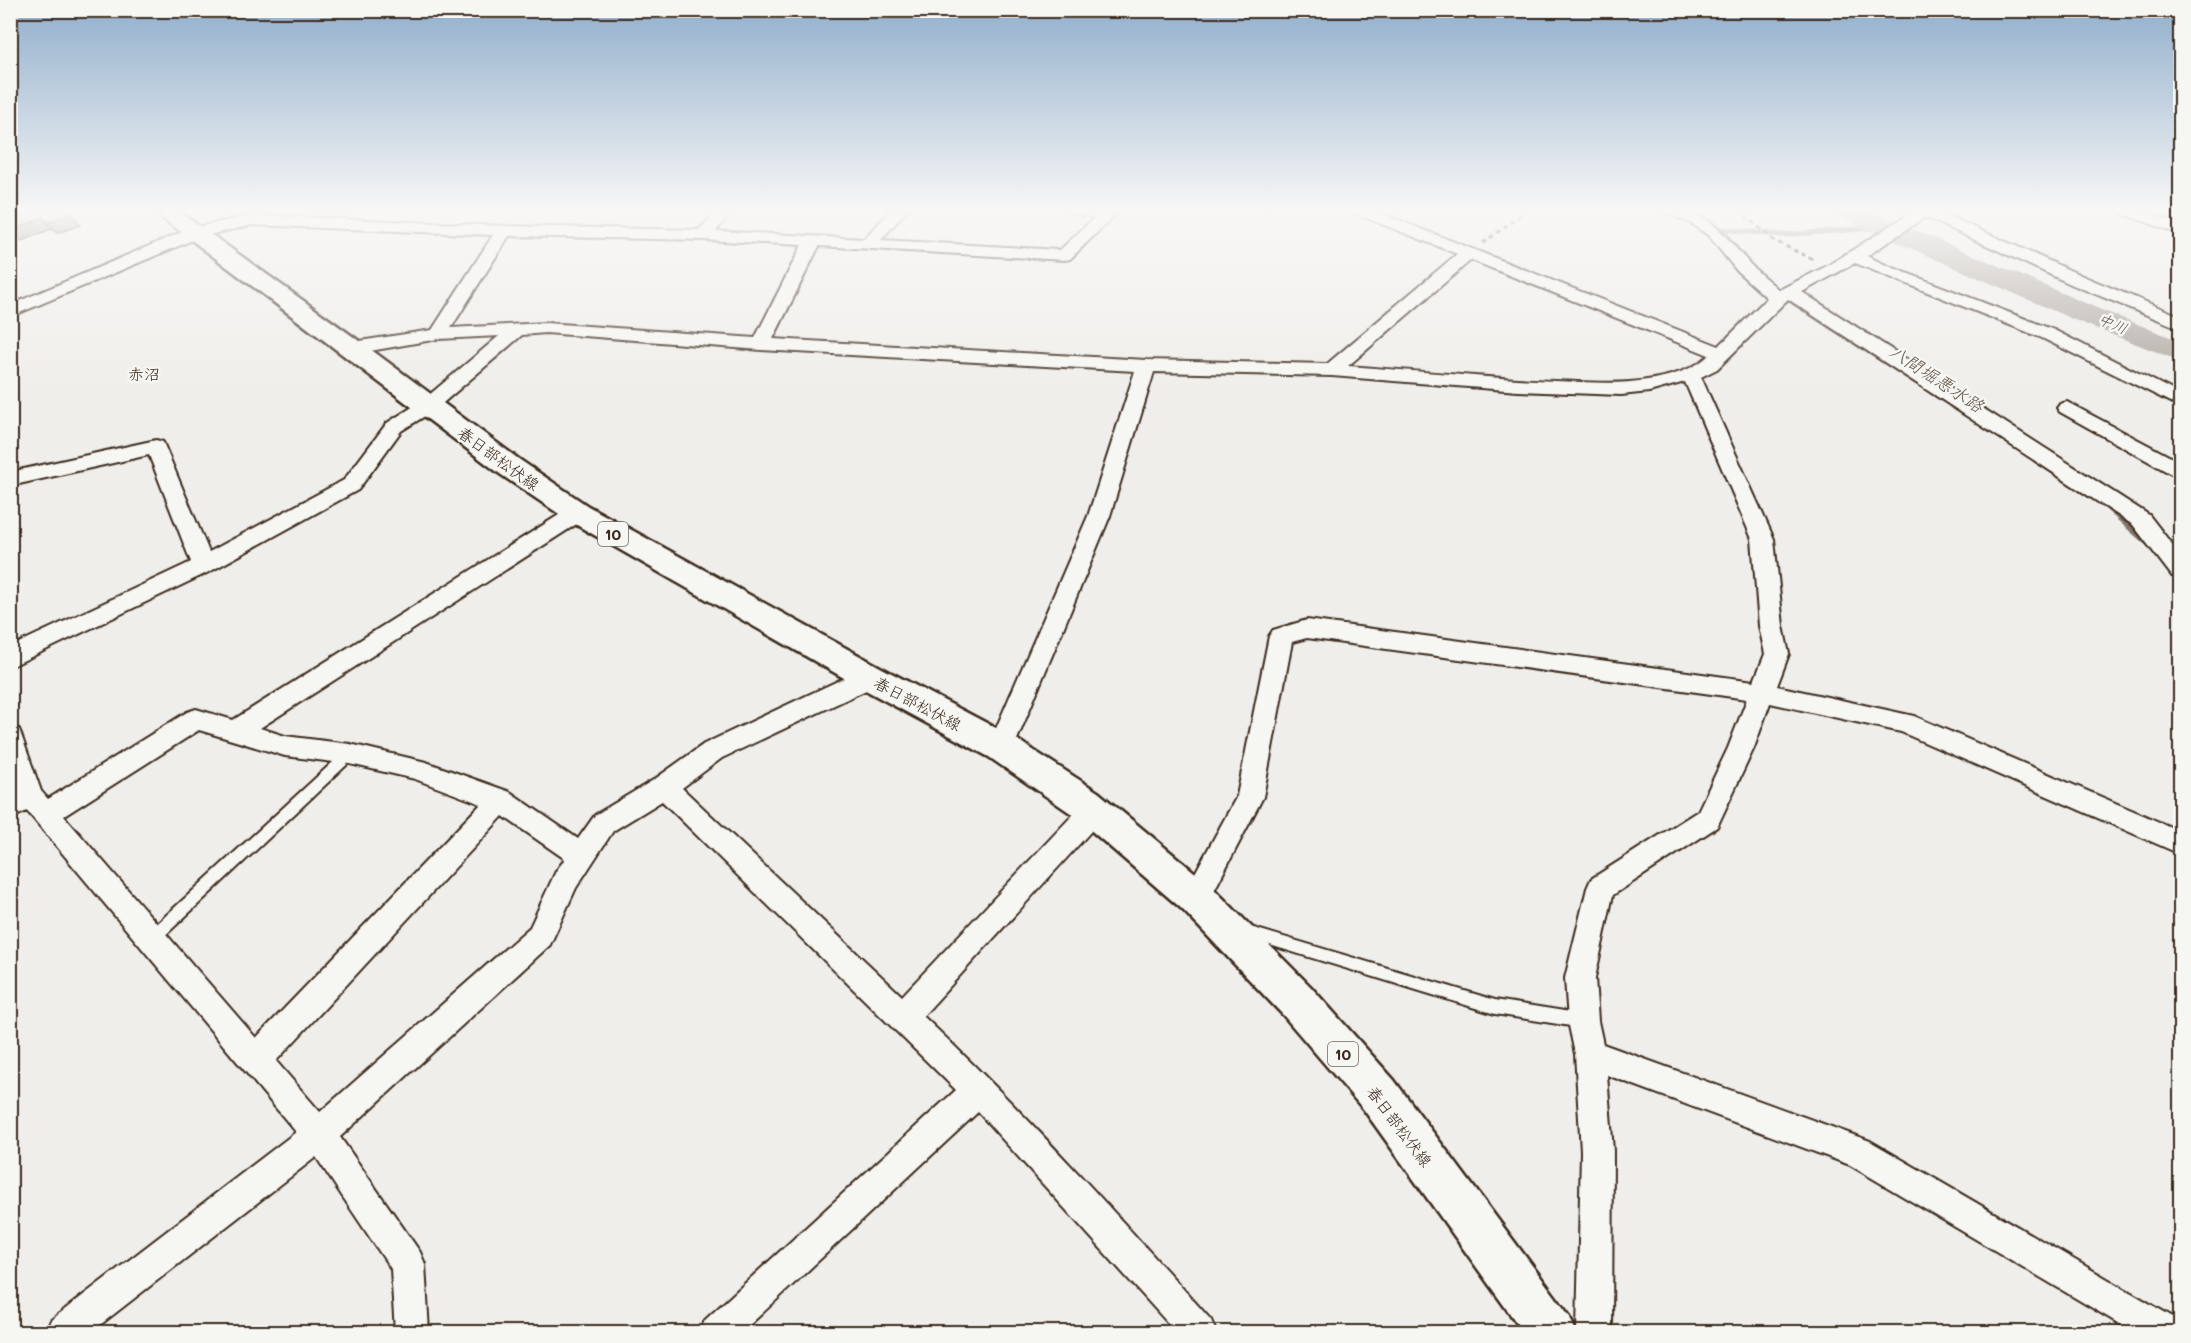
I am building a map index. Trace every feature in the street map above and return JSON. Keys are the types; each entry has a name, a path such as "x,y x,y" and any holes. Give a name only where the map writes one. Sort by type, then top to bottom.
{"main road":[{"name":"春日部松伏線","path":"250,273 510,467 578,513 870,677 1001,747 1094,810 1209,911 1297,1001 1379,1095 1552,1332"}],"street":[{"path":"10,312 102,273"},
{"path":"438,334 477,273"},
{"path":"761,344 797,273"},
{"path":"1332,370 1446,273"},
{"path":"1516,273 1721,353"},
{"path":"1751,273 2141,520 2181,570"},
{"path":"353,348 438,334 546,328 761,344 1146,366 1332,370 1518,385 1621,389 1649,386 1691,375 1710,365 1782,294 1827,273"},
{"path":"1889,273 2048,334 2181,401"},
{"path":"2060,273 2181,322"},
{"path":"10,657 202,565 351,485 394,428 429,405 518,329"},
{"path":"1001,747 1099,516 1146,366"},
{"path":"1594,1332 1597,1151 1590,1054 1583,1021 1580,978 1601,888 1708,819 1741,748 1777,654 1771,626 1763,539 1691,375"},
{"path":"2067,408 2181,470"},
{"path":"10,479 156,447 202,565"},
{"path":"236,731 578,513"},
{"path":"1209,911 1250,797 1281,636 1307,629 1761,692 1905,723 2181,843"},
{"path":"63,1332 319,1134 540,936 566,880 604,823 664,787 713,751 870,677"},
{"path":"29,806 196,719 285,746 350,754 417,769 501,800 582,856"},
{"path":"10,736 29,806 152,938 319,1134 408,1264 412,1332"},
{"path":"664,787 979,1090 1066,1183 1199,1332"},
{"path":"256,1060 501,800"},
{"path":"903,1017 1094,810"},
{"path":"1590,1054 1860,1152 2166,1332"},
{"path":"717,1332 979,1090"}],"lane":[{"path":"152,938 350,754"},
{"path":"1209,911 1495,1007 1583,1021"}],"waterway":[{"name":"中川","path":"1991,273 2180,352"},
{"name":"八間堀悪水路","path":"1780,294 1917,383"},
{"name":"八間堀悪水路","path":"2110,509 2146,541"}],"district":[{"name":"赤沼","path":"144,373"}]}
